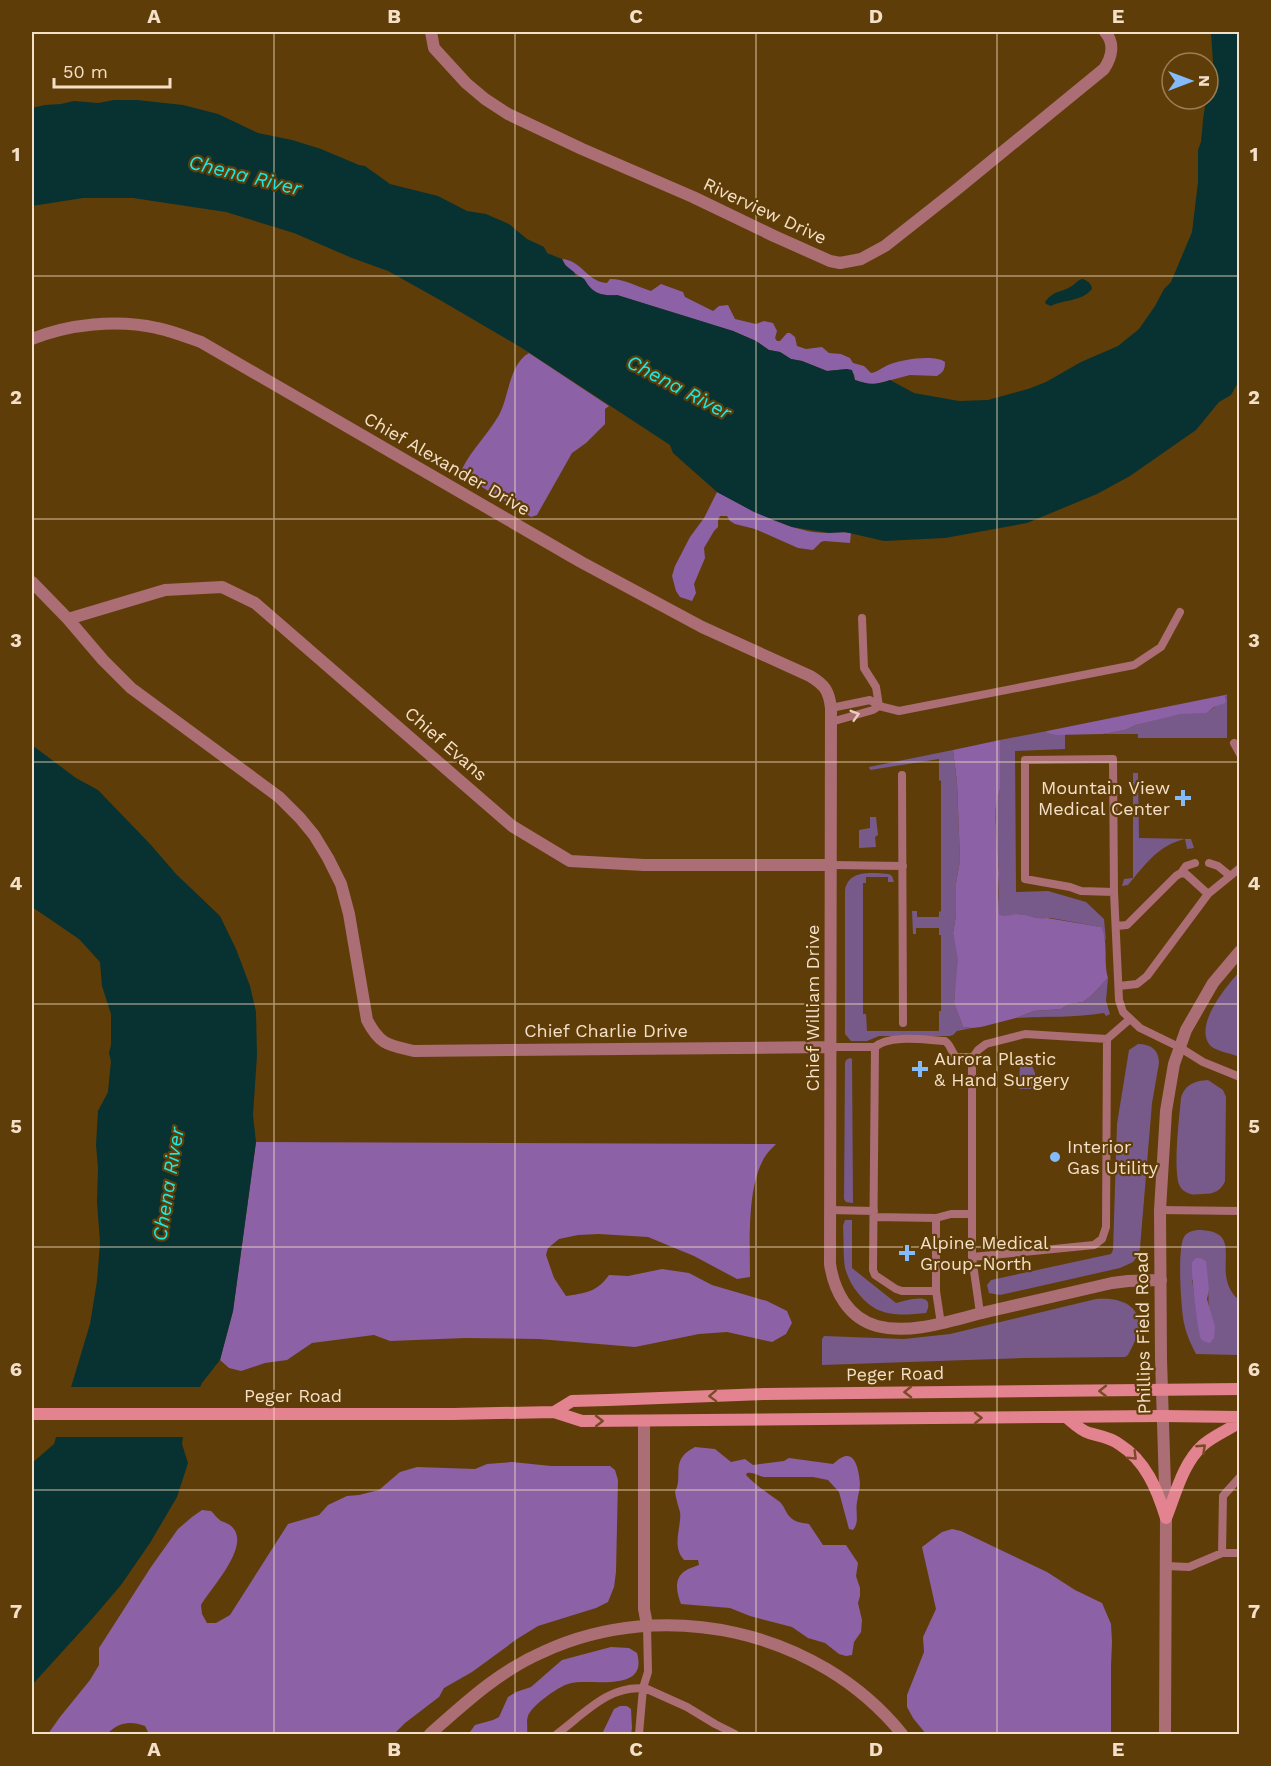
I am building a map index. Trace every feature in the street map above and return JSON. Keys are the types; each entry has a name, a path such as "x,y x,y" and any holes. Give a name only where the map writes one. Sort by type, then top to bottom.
{"main road":[{"name":"Peger Road","path":"554,1412 572,1401 777,1394 1239,1389"},
{"name":"Peger Road","path":"32,1414 554,1412 582,1421 1239,1417"},
{"path":"1066,1417 1086,1432 1113,1440 1131,1453 1156,1487 1166,1518"},
{"path":"1166,1518 1184,1470 1192,1458 1204,1445 1239,1422"}],"street":[{"name":"Riverview Drive","path":"431,32 434,48 464,81 485,99 508,114 783,240 830,261 840,263 861,259 885,246 1104,69 1111,59 1112,48 1105,32"},
{"name":"Chief Alexander Drive","path":"32,339 45,333 72,327 106,324 155,327 201,342 581,562 702,627 810,676 820,682 829,694"},
{"path":"32,582 68,619"},
{"name":"Chief Evans","path":"68,619 165,590 222,587 255,603 512,826 570,861 644,865 831,865"},
{"name":"Chief Charlie Drive","path":"68,619 131,688 279,797 314,835 340,884 349,914 367,1020 374,1034 383,1042 414,1051 831,1047"},
{"name":"Chief William Drive","path":"829,694 831,708 830,1264 832,1278 841,1299 855,1314 876,1326 888,1328 941,1324"},
{"name":"Phillips Field Road","path":"1165,1734 1166,1518 1162,1416 1160,1210 1166,1111 1169,1086 1186,1030 1203,998 1239,951"},
{"path":"941,1324 1112,1283 1161,1280"},
{"path":"644,1420 644,1609 647,1625"},
{"path":"429,1734 500,1676 542,1652 584,1636 647,1625 699,1626 727,1630 796,1653 848,1683 874,1705 902,1734"}],"lane":[{"path":"831,708 870,700 879,706 899,711 1134,665 1161,647 1180,612"},
{"path":"862,618 864,668 876,687 879,706"},
{"path":"831,722 873,710 879,706"},
{"path":"1234,743 1239,754"},
{"path":"1114,892 1080,891 1025,879 1025,760 1113,759 1114,892 1119,1000 1123,1012 1140,1028 1179,1047 1203,1062 1239,1077"},
{"path":"902,775 903,1023"},
{"path":"1116,926 1127,925 1186,866 1195,863"},
{"path":"1209,863 1218,866 1229,875"},
{"path":"831,865 903,866"},
{"path":"1119,986 1137,984 1147,976 1208,894 1239,868"},
{"path":"1181,873 1186,874 1208,894"},
{"path":"980,1313 972,1257 973,1057 986,1044 1024,1034 1107,1039 1130,1019"},
{"path":"972,1257 1094,1245 1102,1239 1106,1227 1107,1039"},
{"path":"831,1047 875,1047 889,1040 945,1041 949,1043 956,1057 973,1057"},
{"path":"875,1047 873,1270 875,1275 896,1289 936,1291"},
{"path":"830,1210 936,1218 951,1214 971,1214"},
{"path":"1160,1210 1239,1211"},
{"path":"936,1218 936,1291 941,1324"},
{"path":"1222,1553 1222,1497 1239,1477"},
{"path":"1166,1566 1189,1567 1222,1553 1239,1553"},
{"path":"639,1734 643,1688 648,1672 647,1625"},
{"path":"557,1734 602,1699 615,1693 643,1688 687,1707 732,1734"},
{"path":"710,1721 712,1733"}],"shaded area":[{"path":"562,259 575,263 600,282 607,283 610,279 621,280 651,291 661,284 683,292 685,297 713,311 719,306 728,305 735,319 756,324 764,321 773,323 777,331 775,338 777,341 790,333 795,337 797,346 806,349 822,347 829,353 841,354 850,358 853,363 864,366 871,373 893,363 917,359 940,360 945,362 945,367 937,376 910,375 872,385 855,380 854,374 847,369 827,371 791,359 780,352 769,350 756,341 733,331 617,295 598,293 584,279 569,269"},
{"path":"529,353 609,406 605,409 605,424 572,453 537,515 531,517 464,476 462,469 499,415 513,373 522,358"},
{"path":"717,492 764,516 800,529 823,533 851,533 850,543 824,541 813,550 798,548 755,529 735,524 727,516 720,516 718,527 704,548 705,558 694,584 696,593 692,601 680,597 672,576 675,566"},
{"path":"1227,694 1227,738 1138,738 1138,734 1103,734 1125,730 1180,713 1207,713 1226,698"},
{"path":"1225,695 1225,703 1214,707 1207,713 1180,714 1103,734 1056,735 1047,733 1047,731"},
{"path":"1047,731 1048,733 1065,734 1065,749 1015,751 1016,892 1048,891 1086,902 1104,919 1106,941 1100,927 1019,914 1006,917 998,911 999,873 995,812 1000,789 1000,740"},
{"path":"1000,740 1000,789 995,812 999,914 1006,916 1018,914 1101,927 1105,939 1108,978 1083,1002 1069,1004 1061,1009 1034,1011 981,1027 963,1027 954,1002 958,959 953,933 956,915 956,883 960,861 957,782 953,750"},
{"path":"953,750 957,782 960,861 956,883 956,915 953,933 959,959 954,1001 963,1027 972,1028 957,1031 950,1036 879,1036 867,1041 851,1041 845,1034 845,890 851,878 862,874 889,874 894,882 888,882 888,877 866,877 866,883 863,883 863,1014 866,1014 867,1031 939,1031 941,935 939,935 939,928 916,928 916,934 913,934 912,911 917,911 917,917 939,917 941,911 939,759 870,770 869,767"},
{"path":"1133,773 1138,773 1139,838 1191,839 1194,848 1187,849 1185,839 1167,846 1146,863 1128,885 1122,886 1124,879 1133,878"},
{"path":"870,817 876,817 878,835 875,837 876,847 859,848 859,830 870,828"},
{"path":"1239,972 1239,1057 1212,1047 1207,1039 1206,1029 1208,1019 1219,997"},
{"path":"1108,978 1106,1001 1110,1014 1106,1016 1104,1013 1016,1018 1034,1011 1061,1009 1069,1004 1083,1002"},
{"path":"1138,1044 1147,1045 1153,1049 1158,1055 1159,1063 1152,1103 1139,1254 1133,1262 1120,1268 1000,1295 989,1293 987,1285 991,1280 1111,1254 1113,1250 1117,1124 1129,1050"},
{"path":"850,1058 852,1059 853,1203 846,1202 844,1199 845,1063"},
{"path":"1020,1060 1030,1061 1035,1073 1035,1086 1031,1086 1031,1089 1019,1089"},
{"path":"1208,1080 1223,1090 1226,1097 1225,1181 1214,1193 1192,1194 1181,1188 1178,1183 1176,1162 1181,1098 1185,1089 1191,1084"},
{"path":"256,1142 776,1144 763,1159 754,1188 750,1218 750,1277 737,1279 694,1256 648,1237 578,1235 559,1239 548,1248 546,1255 554,1278 566,1296 590,1291 600,1285 609,1275 628,1276 662,1269 689,1273 712,1285 767,1301 787,1311 792,1323 786,1334 772,1342 727,1332 699,1334 635,1347 539,1339 465,1338 390,1341 374,1335 312,1343 287,1360 265,1363 241,1371 229,1368 220,1360 233,1311"},
{"path":"845,1220 852,1220 852,1268 896,1303 924,1299 928,1306 926,1313 906,1315 880,1311 872,1307 858,1293 850,1282 845,1268 843,1226"},
{"path":"1197,1230 1213,1232 1221,1237 1225,1245 1226,1278 1230,1289 1239,1300 1239,1355 1196,1354 1187,1335 1180,1279 1181,1253 1184,1237","holes":["1207,1279 1210,1311 1213,1322 1198,1321 1192,1280"]},
{"path":"1196,1258 1206,1261 1209,1290 1207,1299 1215,1327 1214,1338 1210,1343 1201,1339 1198,1327 1192,1271 1192,1262"},
{"path":"1096,1299 1121,1301 1128,1304 1137,1315 1138,1332 1125,1357 822,1365 824,1336 904,1339 950,1334"},
{"path":"695,1447 715,1449 731,1462 745,1459 753,1465 784,1461 789,1458 833,1464 846,1456 853,1459 858,1468 860,1483 857,1520 853,1530 849,1529 839,1492 828,1480 813,1477 764,1477 749,1473 746,1475 780,1502 793,1519 809,1524 823,1545 846,1545 858,1563 856,1576 860,1588 858,1603 862,1620 861,1632 854,1642 852,1655 839,1654 825,1643 808,1638 792,1627 730,1608 681,1604 677,1582 681,1574 699,1565 698,1560 684,1560 678,1549 680,1512 675,1492 682,1457"},
{"path":"512,1462 551,1466 610,1466 615,1470 618,1480 616,1572 614,1587 608,1602 538,1626 472,1672 444,1688 439,1697 394,1734 149,1734 145,1726 129,1723 115,1727 107,1734 48,1734 90,1680 99,1665 99,1648 151,1567 178,1529 202,1510 211,1511 221,1521 231,1526 237,1536 237,1546 233,1556 201,1605 202,1614 207,1623 216,1623 230,1615 288,1524 319,1515 328,1505 347,1496 379,1490 400,1472 417,1467 475,1469 487,1464"},
{"path":"952,1529 961,1531 1047,1572 1075,1590 1102,1603 1111,1624 1111,1734 926,1734 913,1718 907,1707 907,1695 924,1652 923,1637 936,1609 922,1547 942,1532"},
{"path":"611,1647 629,1648 637,1653 638,1666 634,1675 614,1682 577,1682 558,1689 539,1702 530,1712 527,1718 527,1734 465,1734 470,1732 475,1725 499,1717 508,1697 531,1687 562,1660"},
{"path":"627,1706 631,1709 631,1734 602,1734 614,1709"}],"water":[{"name":"Chena River","path":"1211,32 1239,32 1239,381 1231,395 1219,402 1196,430 1130,476 1097,494 1027,523 945,538 884,541 845,532 829,533 792,527 754,512 717,492 673,453 670,445 522,348 388,271 294,233 226,212 133,198 83,198 32,206 32,108 74,101 98,103 114,100 183,105 218,114 258,133 321,149 365,166 390,184 438,196 467,211 486,214 509,224 527,239 544,247 547,253 562,259 576,276 584,279 597,293 617,295 733,331 756,341 769,350 780,352 791,359 827,371 852,370 855,380 860,382 872,384 890,380 914,393 959,401 988,400 1046,382 1081,362 1118,346 1139,329 1164,289 1171,282 1192,232 1198,182 1198,150 1204,111 1220,111 1220,51 1212,51"},
{"path":"1082,279 1091,285 1092,289 1088,293 1051,306 1046,304 1045,302 1051,295"},
{"name":"Chena River","path":"32,745 76,778 98,790 176,874 220,916 250,986 256,1012 257,1055 253,1115 256,1142 233,1311 220,1360 202,1383 186,1416 182,1444 188,1463 177,1497 150,1543 121,1585 32,1685 32,1463 54,1444 90,1324 100,1242 96,1145 98,1111 108,1092 111,1061 109,1053 111,1014 102,986 100,962 79,939 32,907"}],"pier":[{"path":"68,1387 204,1387 189,1417 186,1437 54,1437"}],"place":[{"name":"Mountain View Medical Center","path":"1183,798"},
{"name":"Aurora Plastic & Hand Surgery","path":"920,1069"},
{"name":"Interior Gas Utility","path":"1055,1157"},
{"name":"Alpine Medical Group-North","path":"907,1253"}]}
